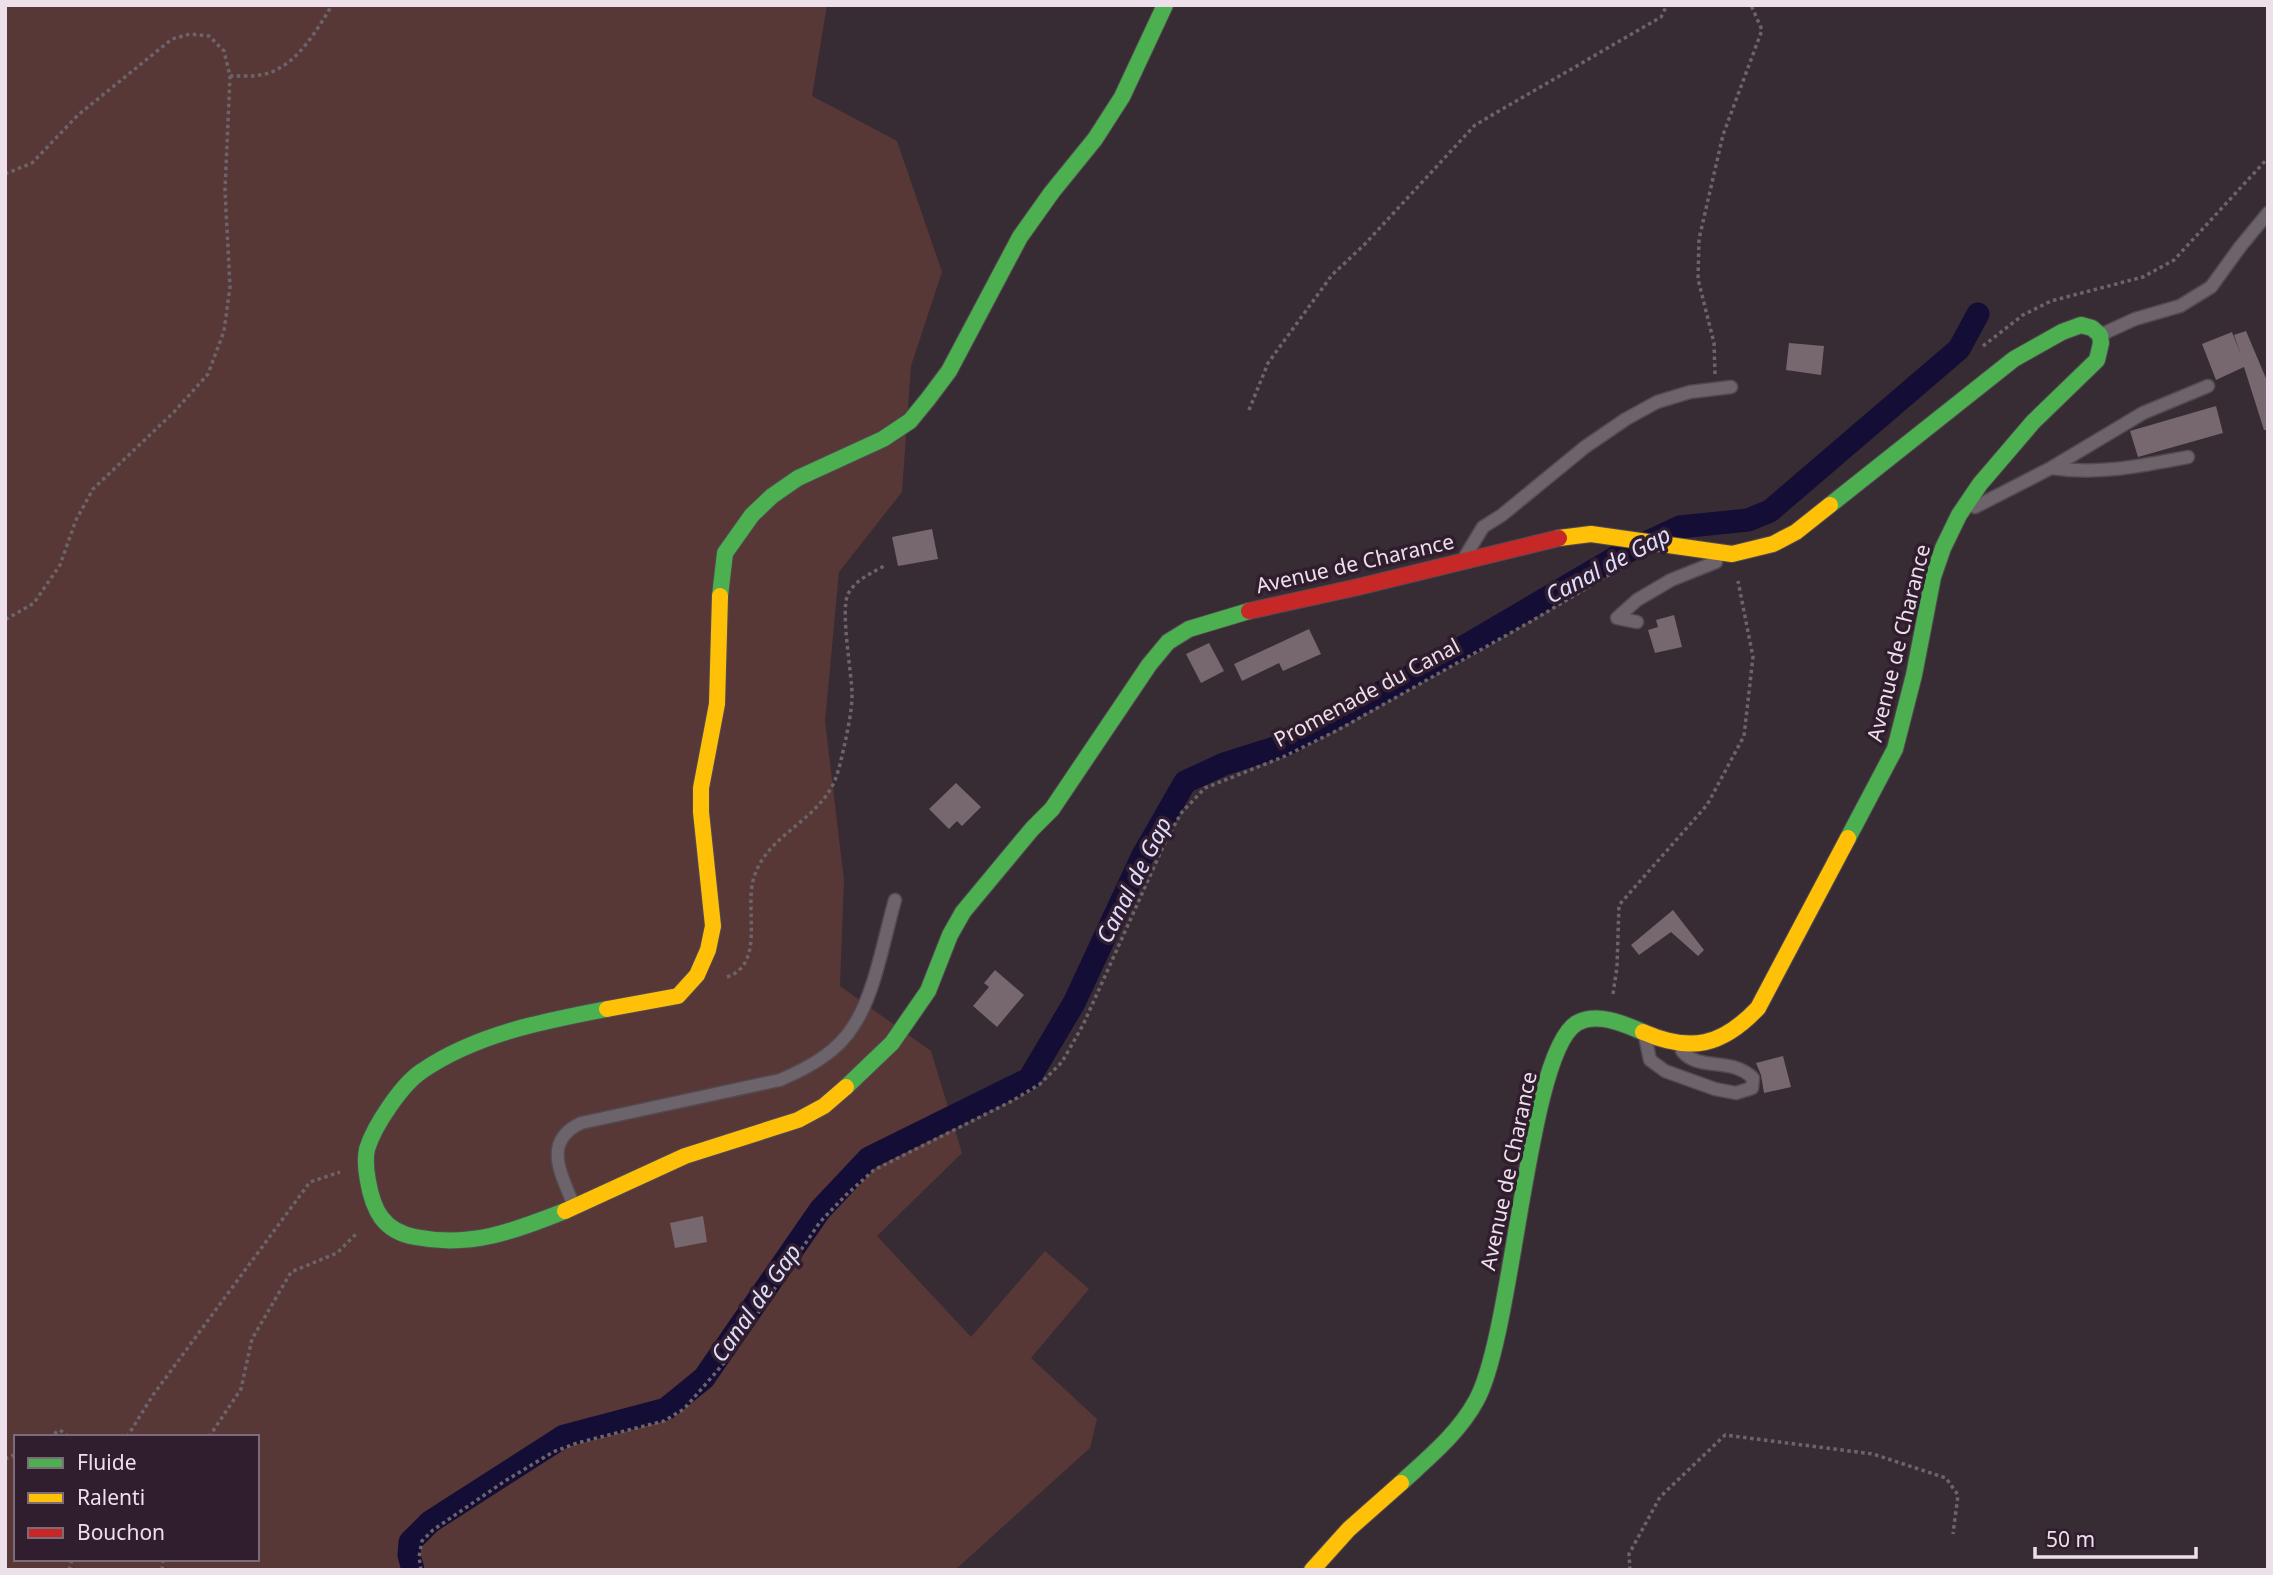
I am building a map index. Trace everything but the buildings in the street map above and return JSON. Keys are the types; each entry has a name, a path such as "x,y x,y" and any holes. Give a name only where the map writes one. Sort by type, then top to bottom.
{"street":[{"path":"376,1213 366,1171 367,1150 380,1122 420,1072 476,1043 536,1022 678,996 697,975 708,950 713,926 701,788 717,704 721,576 725,553 752,515 772,496 798,478 883,439 910,421 929,398 949,371 1020,237 1095,139 1122,97 1165,5"},
{"name":"Avenue de Charance","path":"376,1213 391,1228 414,1237 468,1240 508,1233 574,1207 685,1156 798,1120 824,1106 892,1043 928,991 950,935 963,912 1052,809 1149,665 1168,642 1189,629 1233,614 1563,537 1591,534 1732,554 1773,544 1796,532 2014,359 2062,332 2081,325 2092,328 2100,335 2101,342 2096,360 2033,422 1980,484 1959,516 1943,548 1933,577 1914,675 1895,749 1790,952 1758,1008 1738,1028 1718,1039 1696,1043 1676,1044 1608,1020 1591,1019 1577,1023 1568,1032 1542,1096 1503,1304 1492,1355 1477,1400 1449,1438 1349,1530 1312,1570"}],"lane":[{"path":"2100,335 2135,319 2180,306 2211,287 2239,247 2268,213"},
{"path":"1959,516 2051,468 2143,413 2208,386"},
{"path":"1462,561 1483,527 1502,516 1595,440 1626,419 1657,402 1690,392 1731,387"},
{"path":"2051,468 2081,473 2113,471 2188,457"},
{"path":"1637,622 1617,618 1637,600 1671,580 1732,554"},
{"path":"574,1207 557,1158 564,1133 573,1127 581,1123 780,1080 804,1069 842,1040 854,1026 867,1000 895,900"},
{"path":"1644,1032 1650,1060 1665,1071 1715,1089 1736,1093 1752,1088 1753,1078 1744,1070 1724,1064 1698,1062 1687,1057 1676,1044"}],"path":[{"path":"230,76 270,72 290,60 302,49 332,5"},
{"path":"1249,410 1268,363 1332,275 1364,245 1475,125 1661,17 1667,5"},
{"path":"1715,389 1714,343 1698,279 1699,239 1723,135 1762,30 1751,5"},
{"path":"5,174 32,163 78,115 172,39 190,34 209,36 224,51 230,76 225,191 230,287 224,331 208,374 174,412 93,489 76,520 60,565 34,603 5,620"},
{"path":"1608,1020 1617,967 1619,905 1707,805 1744,736 1753,657 1732,554"},
{"name":"Promenade du Canal","path":"421,1570 419,1557 422,1541 433,1530 517,1473 553,1452 577,1443 664,1421 684,1409 724,1363 820,1222 846,1195 874,1170 1012,1101 1040,1084 1062,1062 1083,1025 1167,838 1182,812 1205,788 1283,757 1338,730 1630,563"},
{"path":"697,975 729,977 747,963 750,947 750,901 753,880 762,858 780,837 802,822 829,792 846,740 852,698 845,617 847,595 864,577 886,565"},
{"path":"128,1435 153,1395 310,1182 339,1172 366,1171"},
{"path":"210,1435 241,1389 252,1339 291,1272 337,1253 376,1213"},
{"path":"51,1435 60,1430 66,1435"},
{"path":"1630,1570 1629,1554 1660,1497 1725,1435 1873,1454 1946,1478 1958,1495 1953,1534"}],"shaded area":[{"path":"5,5 827,5 812,96 897,141 942,272 911,366 902,492 839,572 825,721 844,880 840,986 931,1051 962,1153 877,1236 971,1337 1045,1251 1089,1289 1031,1358 1097,1419 1090,1448 955,1570 5,1570"}],"waterway":[{"name":"Canal de Gap","path":"413,1570 409,1555 410,1542 430,1522 564,1436 666,1409 704,1378 820,1210 869,1158 1029,1079 1074,1003 1142,857 1185,782 1224,764 1287,744 1472,642 1620,555 1680,527 1748,520 1770,511 1959,349 1978,314"}],"traffic: fast":[{"path":"720,596 725,553 752,515 772,496 798,478 883,439 910,421 928,399 949,371 1020,237 1095,139 1122,97 1165,5"},
{"path":"1830,505 2014,359 2062,332 2081,325 2092,328 2100,335 2097,360 2033,422 1980,484 1959,515 1933,577 1914,675 1895,749 1848,838"},
{"path":"846,1087 892,1043 928,991 950,935 963,912 1052,809 1149,665 1168,642 1189,629 1249,611"},
{"path":"565,1211 510,1231 474,1239 435,1240 404,1234 381,1218 373,1201 367,1177 367,1149 376,1129 398,1095 414,1077 443,1058 465,1047 511,1031 607,1009"},
{"path":"1401,1483 1442,1445 1469,1413 1489,1367 1501,1318 1533,1138 1545,1085 1560,1045 1577,1023 1585,1020 1611,1020 1643,1032"}],"traffic: slow":[{"path":"1559,538 1591,534 1732,554 1773,544 1796,532 1830,505"},
{"path":"607,1009 678,996 697,975 708,950 713,926 701,788 717,704 720,596"},
{"path":"1643,1032 1660,1039 1691,1044 1718,1038 1745,1021 1758,1008 1848,838"},
{"path":"565,1211 685,1156 798,1120 824,1106 846,1087"},
{"path":"1312,1570 1349,1529 1401,1483"}],"traffic: jam":[{"path":"1249,611 1559,538"}]}
